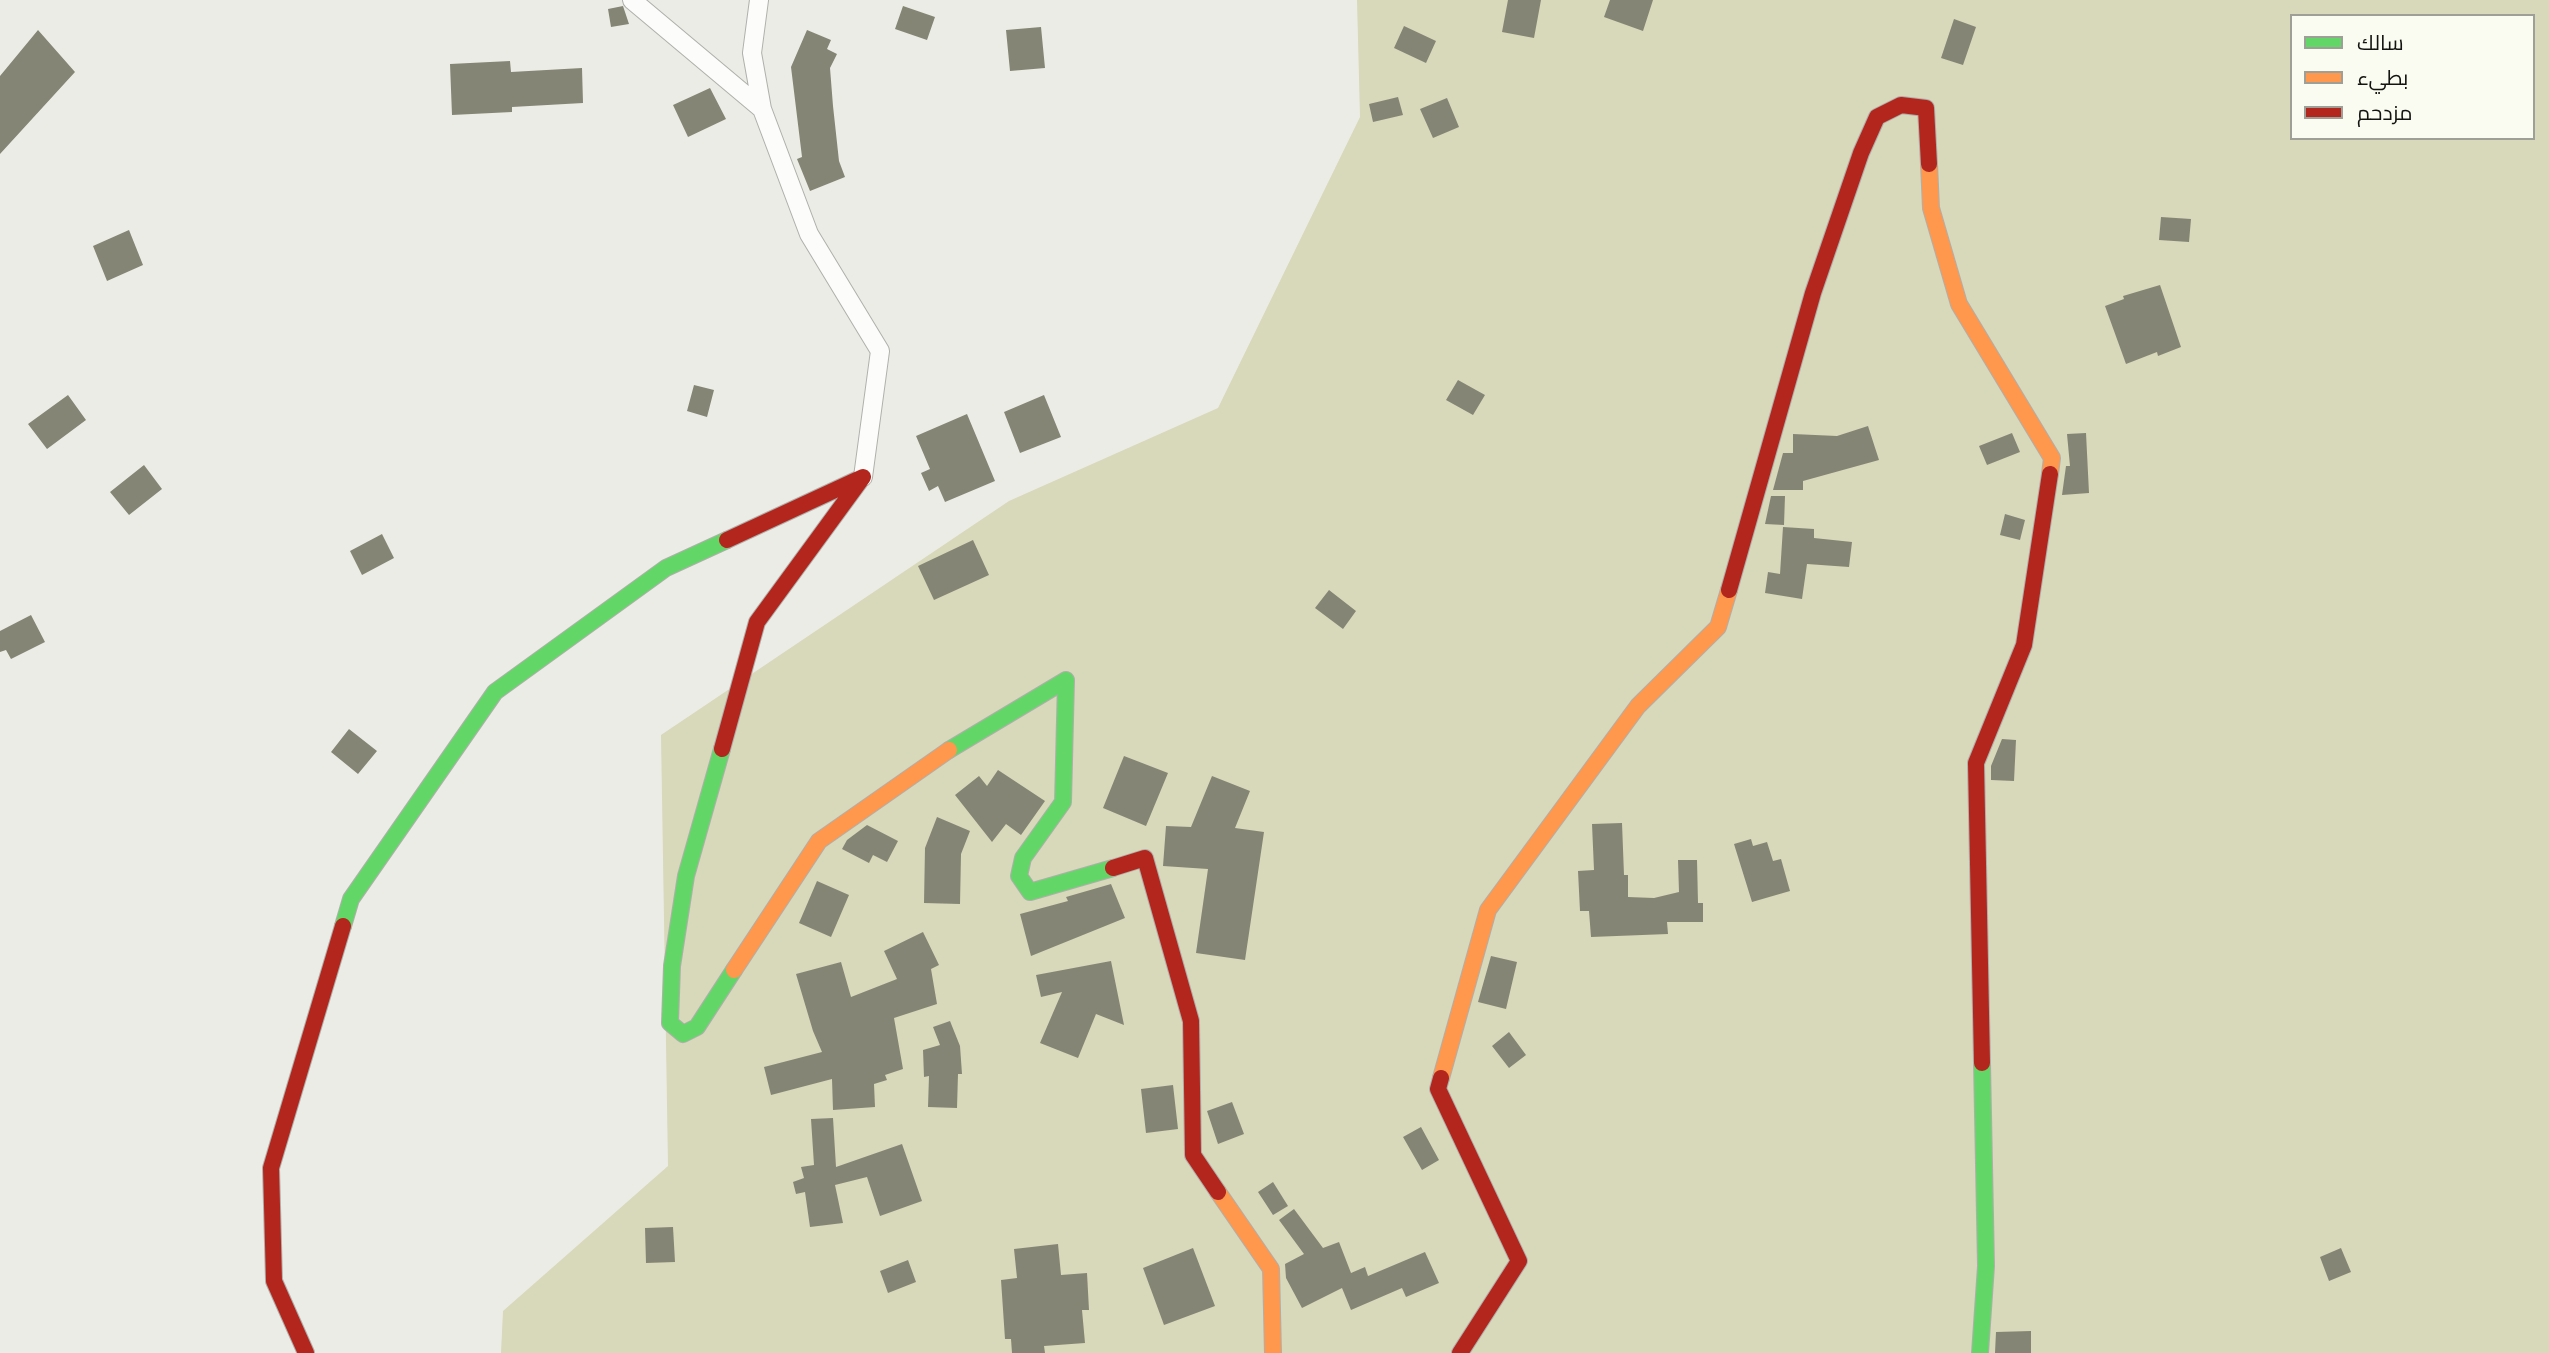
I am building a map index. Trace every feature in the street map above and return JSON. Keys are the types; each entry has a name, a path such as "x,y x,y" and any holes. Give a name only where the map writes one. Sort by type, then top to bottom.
{"street":[{"path":"632,0 762,109"},
{"path":"759,0 752,53 762,109 809,234 880,351 863,477 757,622 686,876 671,966 670,1023 683,1034 697,1027 819,841 973,733 1066,680 1063,802 1023,858 1019,876 1030,892 1145,858 1191,1021 1193,1155 1271,1269 1272,1353"},
{"path":"1460,1353 1519,1261 1438,1089 1488,910 1639,706 1718,627 1813,293 1860,153 1877,117 1901,105 1926,108 1931,208 1959,304 2052,458 2024,645 1976,763 1986,1266 1980,1353"},
{"path":"306,1353 274,1281 271,1168 351,899 495,692 666,569 863,477"}],"green space":[{"path":"1357,0 2549,0 2549,1353 501,1353 503,1311 668,1166 661,735 1009,501 1218,408 1360,117"}],"building":[{"path":"1508,0 1541,0 1534,38 1502,32"},
{"path":"1610,0 1653,0 1643,31 1604,17"},
{"path":"623,6 629,24 611,27 608,9"},
{"path":"903,6 935,17 927,40 895,29"},
{"path":"1954,19 1976,27 1963,65 1941,58"},
{"path":"1404,26 1436,41 1426,63 1394,48"},
{"path":"1041,27 1045,68 1010,71 1006,30"},
{"path":"38,30 75,72 0,154 0,76"},
{"path":"807,30 831,40 827,49 837,54 830,68 839,161 845,177 810,191 797,159 802,157 791,67"},
{"path":"510,61 511,72 582,68 583,103 512,107 512,112 452,115 450,64"},
{"path":"710,88 726,119 688,137 673,105"},
{"path":"1398,97 1403,115 1373,122 1369,104"},
{"path":"1447,98 1459,127 1433,138 1420,109"},
{"path":"2161,217 2191,219 2189,242 2159,240"},
{"path":"129,230 143,265 107,281 93,246"},
{"path":"2160,285 2181,347 2158,356 2157,352 2126,364 2105,306 2124,299 2123,296"},
{"path":"1458,380 1485,395 1473,415 1446,400"},
{"path":"694,385 714,390 707,417 687,411"},
{"path":"68,395 86,420 47,449 28,424"},
{"path":"1044,395 1061,437 1020,453 1004,412"},
{"path":"967,414 995,481 945,502 938,486 929,491 921,473 930,469 916,436"},
{"path":"1868,426 1879,460 1803,481 1803,490 1773,490 1783,453 1793,453 1793,434 1837,436"},
{"path":"2012,433 2020,452 1987,465 1979,446"},
{"path":"2086,433 2089,493 2062,495 2066,466 2070,466 2067,434"},
{"path":"144,465 162,489 129,515 110,492"},
{"path":"1771,496 1785,496 1784,525 1765,524"},
{"path":"2005,514 2025,520 2020,540 2000,535"},
{"path":"1783,527 1814,529 1814,538 1852,542 1849,567 1807,564 1802,599 1765,593 1768,572 1780,574"},
{"path":"382,534 394,558 362,575 350,551"},
{"path":"973,540 989,575 934,600 918,566"},
{"path":"1329,590 1356,611 1343,629 1315,608"},
{"path":"31,615 45,642 11,659 6,650 0,652 0,631"},
{"path":"349,729 377,751 358,774 331,752"},
{"path":"2002,739 2016,740 2014,781 1991,780 1991,766"},
{"path":"1124,756 1168,773 1146,826 1103,808"},
{"path":"998,770 1045,801 1021,835 1006,824 992,842 955,795 979,776 987,786"},
{"path":"1212,776 1250,791 1235,828 1264,832 1245,960 1196,953 1208,869 1163,866 1166,826 1191,827"},
{"path":"937,817 970,831 961,854 960,904 924,903 925,848"},
{"path":"1622,823 1624,875 1628,875 1628,897 1654,898 1679,892 1678,860 1697,860 1698,903 1703,903 1703,922 1667,922 1668,934 1591,937 1589,911 1580,911 1578,871 1594,870 1592,824"},
{"path":"867,825 898,841 887,862 873,855 869,863 842,849 847,840"},
{"path":"1751,839 1753,846 1767,842 1773,861 1781,859 1790,891 1752,902 1734,844"},
{"path":"817,881 849,895 831,937 799,923"},
{"path":"1111,884 1125,918 1031,956 1020,914 1068,901 1066,897"},
{"path":"923,932 939,965 931,969 937,1004 894,1018 903,1069 885,1075 887,1080 874,1084 875,1107 833,1110 832,1079 771,1095 764,1067 822,1052 796,974 841,962 851,997 897,979 884,951"},
{"path":"1491,956 1517,962 1506,1009 1478,1002"},
{"path":"1111,961 1124,1025 1096,1014 1078,1058 1040,1043 1062,992 1041,997 1036,975"},
{"path":"950,1021 960,1046 962,1074 958,1074 957,1108 928,1107 929,1076 924,1077 923,1050 940,1045 933,1027"},
{"path":"1509,1032 1526,1055 1509,1068 1492,1046"},
{"path":"1173,1085 1178,1129 1146,1133 1141,1089"},
{"path":"1232,1102 1244,1134 1218,1144 1207,1111"},
{"path":"833,1118 836,1167 902,1144 922,1201 880,1216 867,1177 835,1185 843,1223 810,1227 805,1192 796,1194 793,1182 804,1178 801,1167 814,1165 811,1119"},
{"path":"1421,1127 1439,1160 1422,1170 1403,1137"},
{"path":"1273,1182 1288,1206 1273,1215 1258,1192"},
{"path":"1294,1209 1323,1248 1339,1242 1351,1273 1365,1267 1368,1276 1425,1252 1439,1283 1406,1297 1402,1288 1351,1310 1342,1288 1302,1308 1286,1278 1285,1264 1304,1254 1279,1220"},
{"path":"673,1227 675,1262 646,1263 645,1228"},
{"path":"1058,1244 1061,1275 1087,1273 1089,1310 1082,1310 1085,1343 1044,1346 1045,1353 1012,1353 1011,1339 1005,1339 1001,1280 1017,1278 1014,1249"},
{"path":"1193,1248 1215,1306 1164,1325 1143,1268"},
{"path":"2341,1248 2351,1272 2329,1281 2320,1257"},
{"path":"908,1260 916,1282 888,1293 880,1271"},
{"path":"2031,1331 2031,1353 1995,1353 1996,1332"}],"traffic: fast":[{"path":"343,926 351,899 495,692 666,568 727,540"},
{"path":"949,750 1066,680 1063,802 1023,858 1019,876 1030,892 1113,868"},
{"path":"722,749 686,876 672,966 670,1023 683,1034 697,1027 734,970"},
{"path":"1980,1353 1986,1266 1982,1063"}],"traffic: slow":[{"path":"1929,164 1931,208 1959,304 2052,458 2050,474"},
{"path":"1441,1078 1488,910 1638,706 1718,627 1729,590"},
{"path":"734,970 819,841 949,750"},
{"path":"1218,1192 1271,1269 1273,1353"}],"traffic: jam":[{"path":"1729,590 1813,293 1861,153 1877,117 1901,105 1926,108 1929,164"},
{"path":"1982,1063 1976,763 2024,645 2050,474"},
{"path":"722,749 757,622 863,477 727,540"},
{"path":"1113,868 1145,858 1191,1021 1193,1155 1218,1192"},
{"path":"306,1353 274,1281 271,1168 343,926"},
{"path":"1441,1078 1438,1089 1519,1261 1460,1353"}]}
